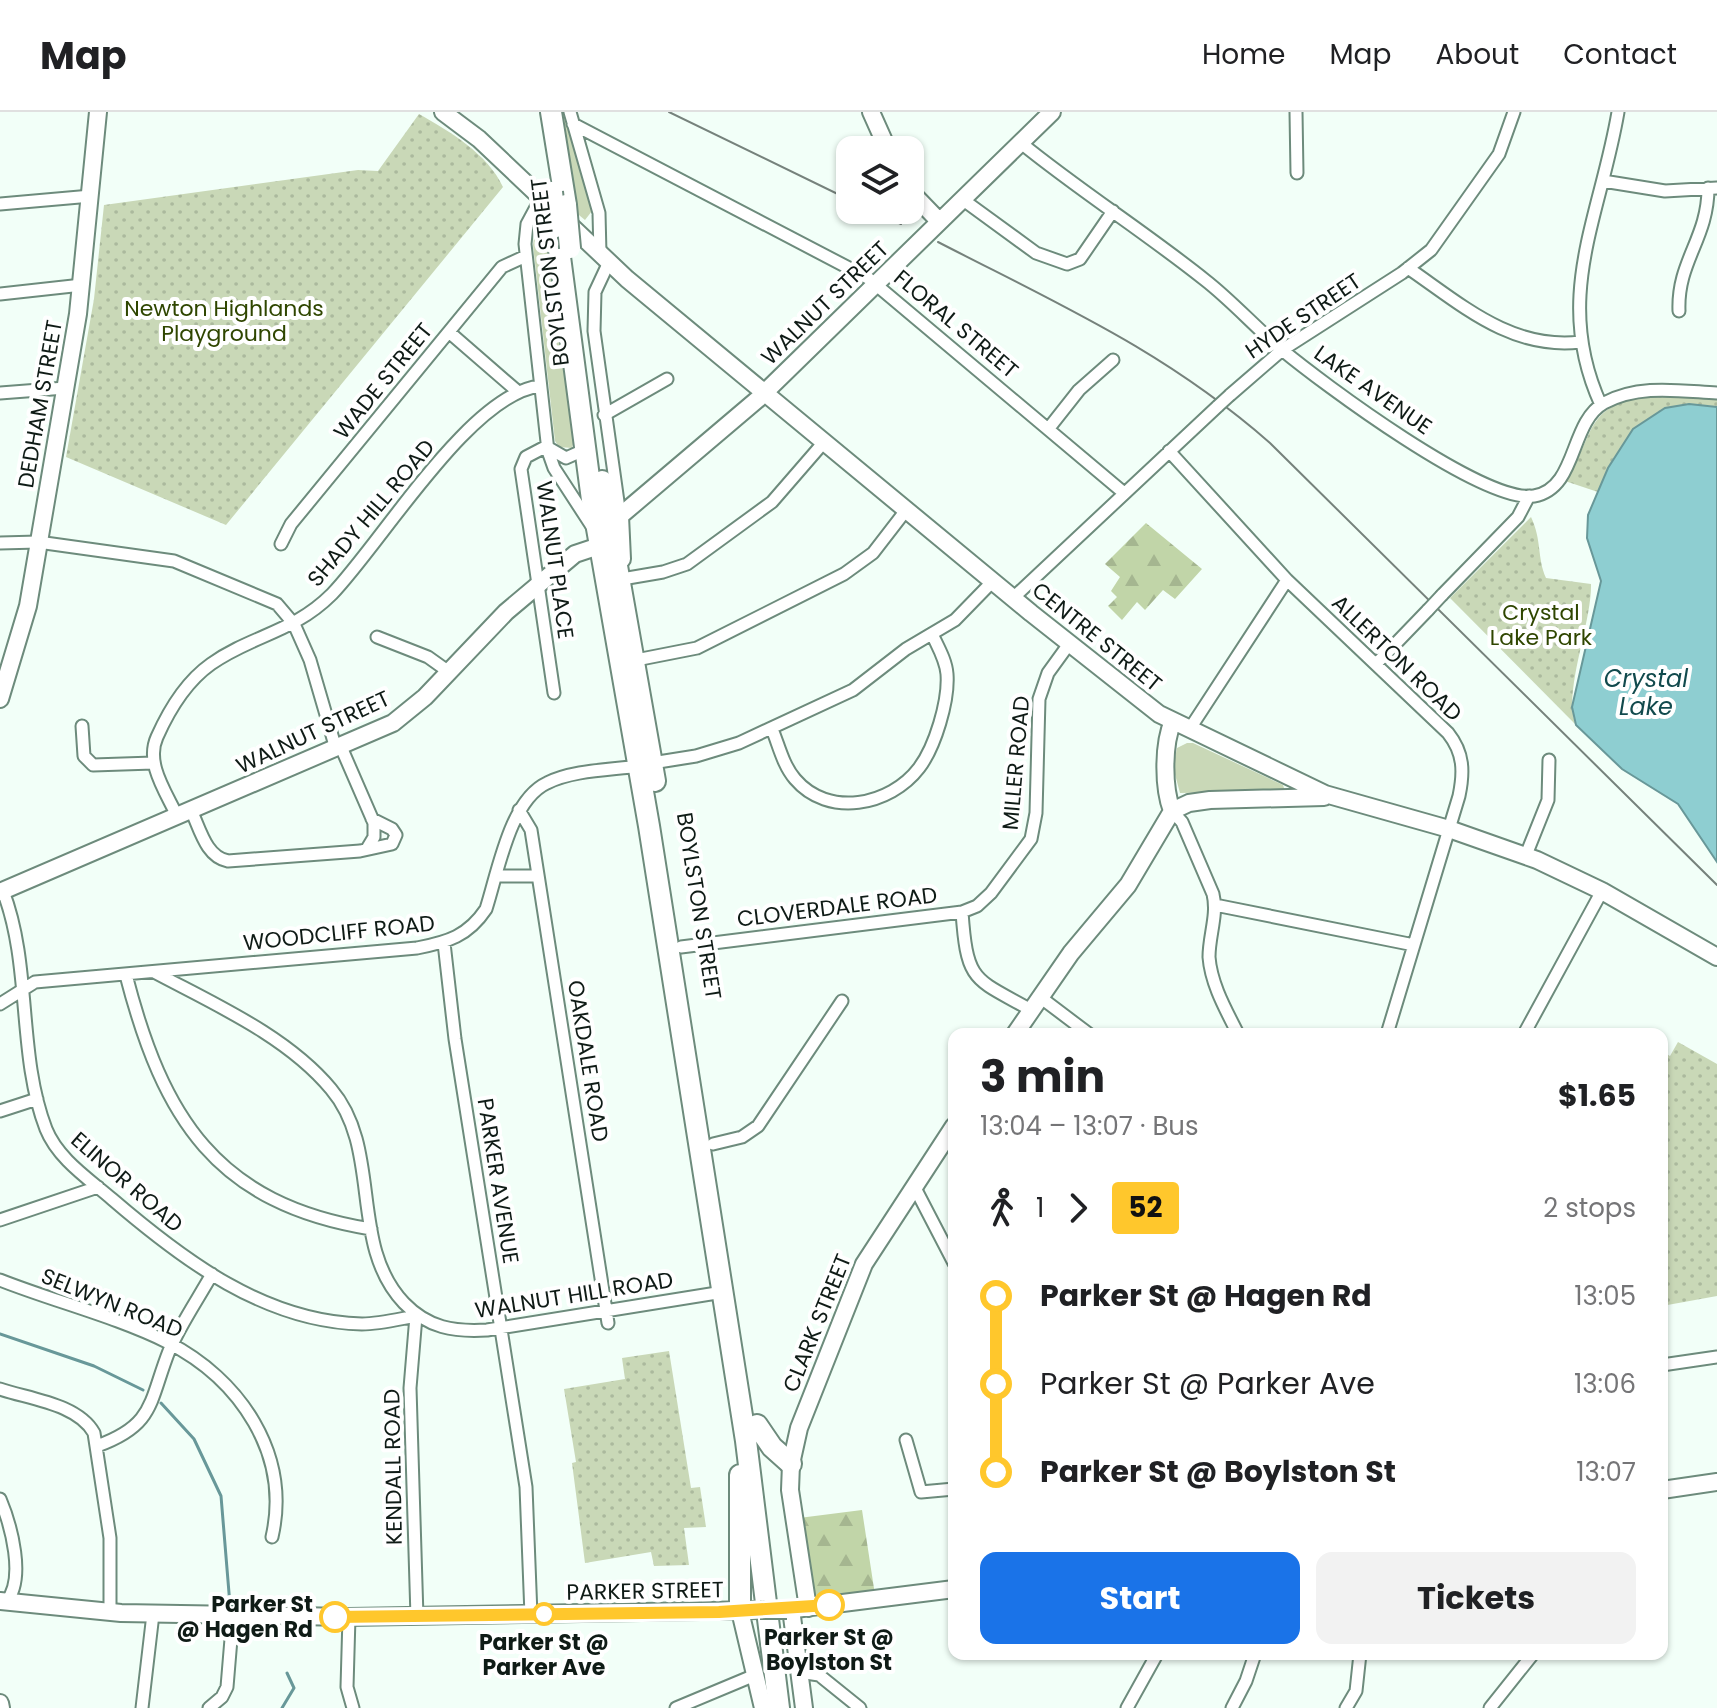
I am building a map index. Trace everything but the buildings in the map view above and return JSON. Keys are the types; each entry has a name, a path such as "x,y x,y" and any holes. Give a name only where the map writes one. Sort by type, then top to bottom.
{"highway":[{"name":"BOYLSTON STREET","path":"538,112 564,241 595,442 636,660 646,764 741,1407 779,1708"},
{"name":"BOYLSTON STREET","path":"551,112 553,198"},
{"name":"BOYLSTON STREET","path":"564,241 584,450 598,540 681,947 757,1425 792,1708"},
{"path":"741,1407 750,1610"},
{"path":"757,1425 772,1447 791,1464"}],"main road":[{"name":"DEDHAM STREET","path":"0,699 25,620 65,388 82,285 98,112"},
{"name":"CENTRE STREET","path":"443,112 553,198 604,258 764,393 1069,644 1173,721 1333,797 1449,829 1526,855 1602,891 1717,957"},
{"path":"871,112 882,136"},
{"name":"WALNUT STREET","path":"620,516 764,393 1052,112"},
{"path":"924,205 939,221"},
{"path":"620,516 622,579"},
{"name":"WALNUT STREET","path":"2,892 338,748 401,717 449,672 490,627 575,554 598,540"},
{"path":"1172,811 1168,796 1167,755 1173,721"},
{"path":"1019,1028 1071,953 1128,885 1172,811 1189,803 1210,800 1333,797"},
{"name":"CLARK STREET","path":"791,1464 803,1417 857,1279 948,1135"},
{"path":"791,1464 795,1609 804,1708"},
{"path":"1668,1489 1717,1482"},
{"name":"PARKER STREET","path":"2,1605 153,1614 417,1617 795,1609 948,1590"},
{"path":"750,1610 755,1675 763,1708"}],"street":[{"path":"1296,112 1297,173"},
{"name":"HYDE STREET","path":"1013,598 1282,350 1431,250 1503,147 1514,112"},
{"path":"1601,405 1588,379 1580,342 1578,306 1581,263 1618,112"},
{"path":"572,118 599,213 604,258 594,305 604,415 620,516"},
{"name":"FLORAL STREET","path":"572,118 876,284 1124,493"},
{"name":"LAKE AVENUE","path":"1021,143 1207,281 1282,350 1463,475 1529,496"},
{"path":"1603,181 1665,191 1712,188 1707,217 1684,270 1679,311"},
{"path":"0,204 91,196"},
{"path":"553,198 527,224 526,256 547,446 554,468 598,540"},
{"path":"962,199 1036,253 1067,264 1080,259 1113,211"},
{"name":"WADE STREET","path":"281,544 291,524 502,267 526,256"},
{"path":"1408,268 1508,333 1538,343 1580,342"},
{"path":"0,294 82,285"},
{"path":"449,332 517,391"},
{"path":"1049,428 1079,390 1113,360"},
{"path":"604,415 667,379"},
{"name":"SHADY HILL ROAD","path":"153,763 152,750 158,733 197,677 220,659 294,624 342,582 467,431 517,391 540,386"},
{"path":"0,393 65,388"},
{"path":"1376,664 1518,517 1529,496 1544,493 1560,480 1581,431 1601,405 1641,391 1717,393"},
{"path":"622,579 687,564 772,502 824,442"},
{"path":"547,446 566,458 584,450"},
{"name":"WALNUT PLACE","path":"547,446 526,457 521,469 554,693"},
{"name":"ALLERTON ROAD","path":"1169,451 1287,580 1458,747 1462,777 1389,1028"},
{"path":"636,660 697,648 844,574 879,546 907,509"},
{"path":"0,543 38,542 185,564 277,604 294,624 320,686 338,748 372,819 375,833 368,847"},
{"path":"1189,730 1287,580"},
{"name":"WOODCLIFF ROAD","path":"0,1004 35,982 444,943 467,932 486,909 519,810 532,793 549,781 706,754 772,729 853,690 962,615 993,581"},
{"path":"772,729 787,769 812,795 835,803 853,803 890,792 922,762 944,698 946,668 932,634"},
{"path":"377,637 428,657 449,672"},
{"name":"MILLER ROAD","path":"962,912 977,906 991,893 1031,839 1036,813 1039,699 1048,673 1069,644"},
{"path":"82,726 84,756 93,765 153,763 184,813 209,848 222,860 389,846 396,838 392,829 372,819"},
{"path":"1526,855 1548,800 1549,760"},
{"name":"OAKDALE ROAD","path":"519,810 530,824 608,1317"},
{"path":"1172,811 1182,822 1215,905 1210,948 1211,972 1235,1028"},
{"path":"497,876 538,876"},
{"path":"1527,1028 1602,891"},
{"name":"ELINOR ROAD","path":"2,892 23,990 37,1099 52,1142 161,1241 260,1301 310,1316 366,1324 416,1316"},
{"path":"1215,905 1414,945"},
{"name":"CLOVERDALE ROAD","path":"681,947 962,912 965,949 978,980 994,992 1036,1003 1079,1028"},
{"name":"PARKER AVENUE","path":"444,943 455,1039 526,1487 531,1615"},
{"name":"WALNUT HILL ROAD","path":"154,972 252,1027 305,1064 331,1088 353,1128 380,1271 391,1289 416,1316 441,1327 461,1331 501,1328 608,1317 723,1292"},
{"path":"126,975 155,1072 185,1124 228,1171 281,1204 331,1223 371,1229"},
{"path":"713,1144 748,1134 763,1121 842,1001"},
{"path":"0,1111 37,1099"},
{"path":"914,1186 948,1251"},
{"path":"0,1220 98,1187"},
{"path":"97,1446 132,1431 141,1420 156,1393 172,1345 212,1274"},
{"name":"SELWYN ROAD","path":"0,1280 172,1345 227,1388 248,1410 266,1438 277,1496 272,1537"},
{"name":"KENDALL ROAD","path":"416,1316 410,1388 417,1617"},
{"path":"1668,1364 1717,1357"},
{"path":"0,1392 82,1418 88,1424 97,1446 110,1538 110,1612"},
{"path":"906,1440 921,1492 948,1490"},
{"path":"0,1499 15,1545 13,1594 2,1605"},
{"path":"142,1708 153,1614"},
{"path":"209,1708 222,1697 227,1687 233,1615"},
{"path":"349,1617 347,1687 351,1706"},
{"path":"1127,1708 1154,1660"},
{"path":"1232,1708 1253,1660"},
{"path":"1346,1708 1356,1691 1359,1660"},
{"path":"1490,1708 1528,1660"},
{"path":"799,1672 819,1675 860,1708"},
{"path":"676,1708 755,1675"}],"green space":[{"path":"558,112 564,112 592,211 585,220 574,211"},
{"name":"Newton Highlands Playground","path":"419,114 478,154 503,187 226,525 66,457 94,299 104,205 358,170 378,171"},
{"path":"536,223 548,223 575,437 572,448 559,447 555,441 533,245"},
{"path":"1657,395 1717,398 1717,407 1685,406 1642,427 1610,464 1598,492 1565,481 1603,413 1633,399"},
{"name":"Crystal Lake Park","path":"1531,517 1546,578 1591,584 1573,695 1576,725 1450,598"},
{"path":"1146,523 1202,569 1175,599 1163,590 1145,610 1137,602 1122,620 1108,606 1117,597 1111,591 1120,577 1105,564"},
{"path":"1193,743 1283,785 1285,791 1180,793 1173,767 1177,748"},
{"path":"1678,1042 1717,1064 1717,1296 1668,1305 1668,1055"},
{"path":"669,1351 691,1488 700,1487 706,1527 684,1528 689,1565 654,1566 651,1552 585,1563 572,1463 576,1462 564,1389 625,1379 622,1358"},
{"path":"862,1510 875,1595 817,1596 813,1591 799,1518"}],"water":[{"name":"Crystal Lake","path":"1689,404 1717,407 1717,862 1678,804 1622,769 1576,725 1572,707 1601,581 1587,538 1588,515 1608,468 1633,429 1665,408"}],"waterway":[{"path":"0,1334 94,1366 143,1390"},
{"path":"161,1403 194,1439 221,1496 230,1605"},
{"path":"282,1708 294,1688 287,1673"}],"tram line":[{"path":"669,112 836,193"},
{"path":"938,242 1069,309 1151,356 1231,411 1270,443 1717,885"}],"bus line":[{"name":"52","path":"335,1617 719,1612 829,1605"}],"place":[{"name":"Parker St @ Boylston St","path":"829,1605"},
{"name":"Parker St @ Parker Ave","path":"544,1614"},
{"name":"Parker St @ Hagen Rd","path":"335,1617"}]}
